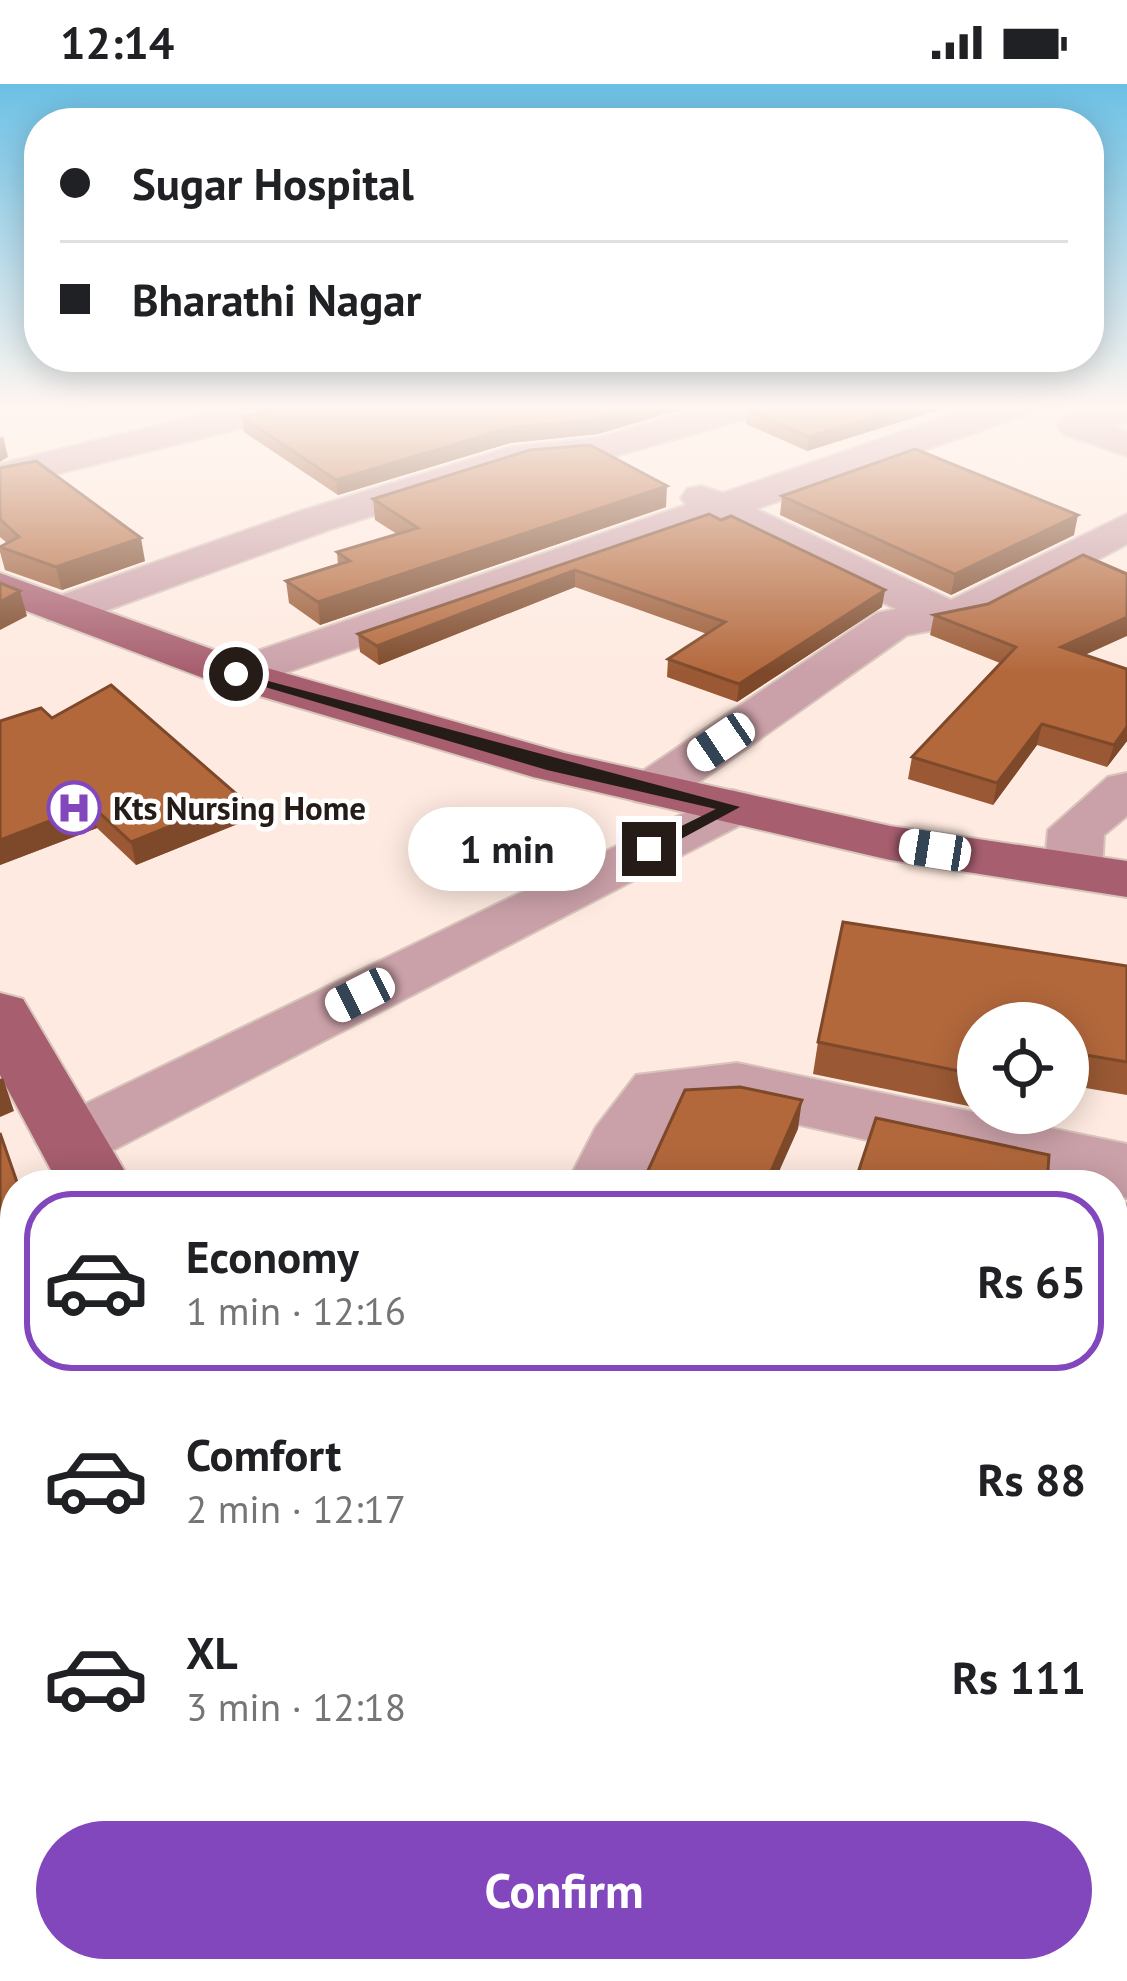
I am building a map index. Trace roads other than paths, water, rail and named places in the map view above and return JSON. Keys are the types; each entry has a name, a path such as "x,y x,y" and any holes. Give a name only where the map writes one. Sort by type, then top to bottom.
{"main road":[{"path":"0,586 236,674 552,766 890,843 1100,875"},
{"path":"0,1014 84,1163"}],"street":[{"path":"64,610 398,495"},
{"path":"694,495 944,614"},
{"path":"236,674 761,495"},
{"path":"652,789 893,623 966,611 1127,527"},
{"path":"1100,875 1076,830 1127,789"},
{"path":"84,1163 732,807"},
{"path":"610,1170 621,1145 660,1092 737,1087 1118,1170"}],"place":[{"name":"Kts Nursing Home","path":"74,808"}]}
